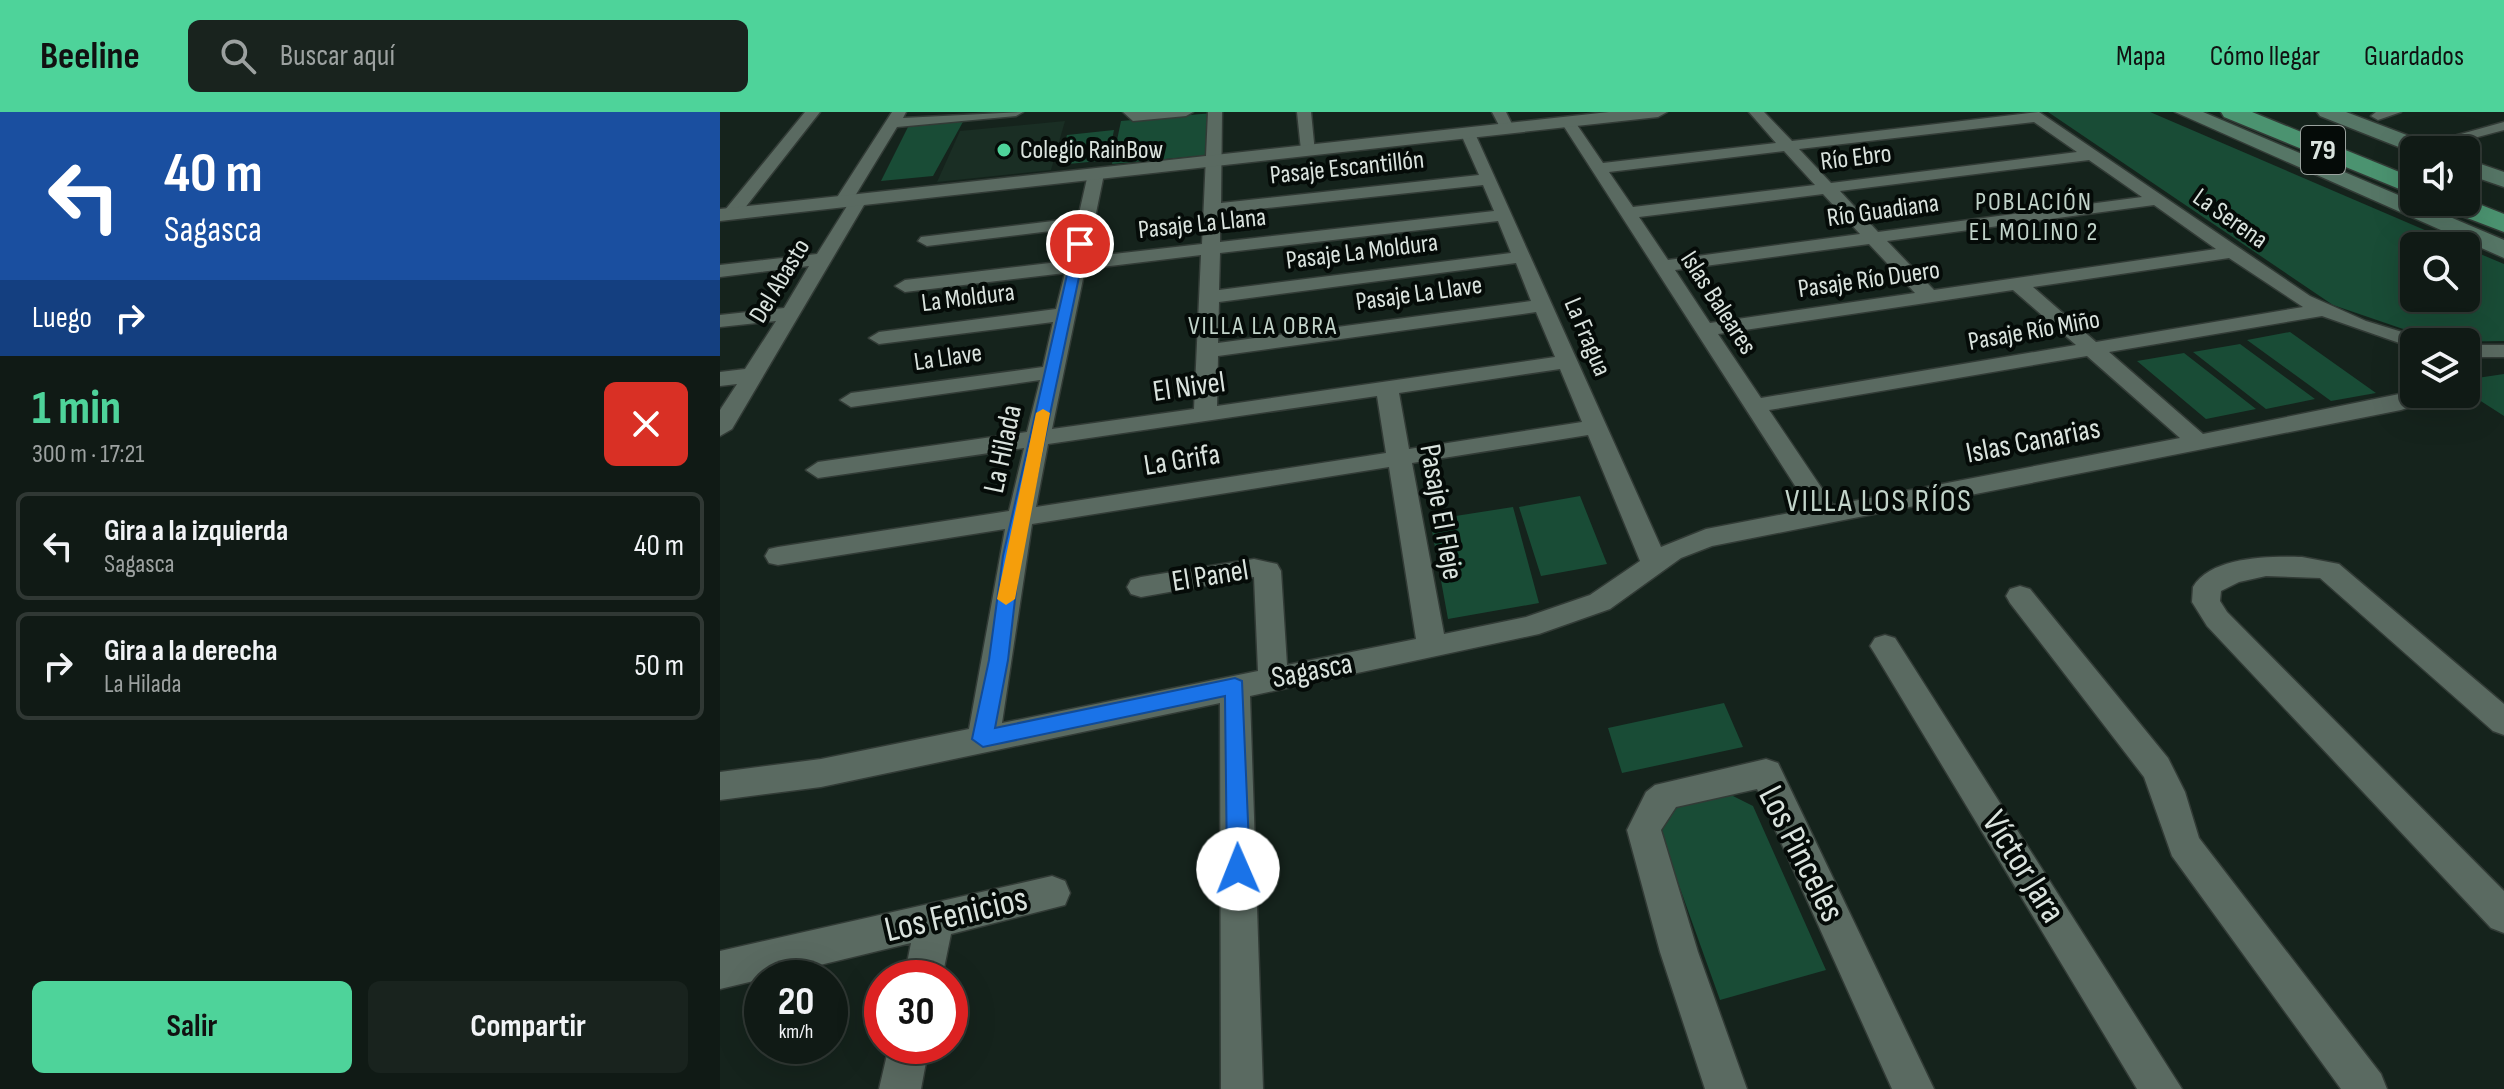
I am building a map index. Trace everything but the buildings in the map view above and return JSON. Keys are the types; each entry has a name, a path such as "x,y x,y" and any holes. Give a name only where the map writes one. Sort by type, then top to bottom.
{"highway":[{"name":"79","path":"2232,112 2400,181"},
{"name":"79","path":"2268,112 2400,164"},
{"path":"2480,197 2504,206"},
{"path":"2480,214 2504,224"}],"main road":[{"path":"2185,112 2504,250"},
{"path":"2327,112 2405,136"},
{"path":"2480,171 2504,180"}],"street":[{"path":"726,214 813,112"},
{"path":"897,117 1016,112"},
{"path":"1130,114 1186,112"},
{"path":"1205,414 1215,112"},
{"path":"1304,112 1309,150"},
{"path":"726,214 1468,132 1503,120 1658,112"},
{"path":"1756,112 1929,297"},
{"path":"2378,116 2394,112"},
{"path":"2481,112 2504,124"},
{"path":"1598,168 2033,115"},
{"name":"La Serena","path":"2033,115 2232,252 2323,310 2400,337"},
{"name":"Del Abasto","path":"720,429 823,259 897,117"},
{"name":"Islas Baleares","path":"1580,118 1598,168 1825,513"},
{"path":"2464,136 2504,124"},
{"name":"La Fragua","path":"1468,132 1655,563"},
{"name":"Río Ebro","path":"1628,213 2091,155"},
{"name":"La Hilada","path":"983,739 1020,518 1096,174"},
{"name":"Pasaje Escantillón","path":"1211,209 1488,179"},
{"name":"Río Guadiana","path":"1663,266 2157,200"},
{"name":"Pasaje La Llana","path":"905,286 1504,215"},
{"path":"927,241 1085,222"},
{"name":"Pasaje Río Duero","path":"1705,330 2232,252"},
{"name":"Pasaje La Moldura","path":"1208,297 1522,257"},
{"path":"720,271 823,259"},
{"path":"2018,284 2198,442"},
{"name":"Pasaje La Llave","path":"1207,351 1543,305"},
{"name":"Pasaje Río Miño","path":"1754,406 2323,310"},
{"path":"720,321 791,313"},
{"name":"La Moldura","path":"879,338 1065,314"},
{"path":"2480,351 2504,351"},
{"name":"El Nivel","path":"818,470 1567,362"},
{"name":"La Llave","path":"851,400 1052,372"},
{"path":"720,379 753,375"},
{"name":"Pasaje El Fleje","path":"1387,388 1432,647"},
{"name":"Islas Canarias","path":"1655,563 1706,538 2400,403"},
{"name":"La Grifa","path":"778,556 1596,427"},
{"name":"Sagasca","path":"720,786 821,773 1529,627 1578,612 1620,590 1655,563"},
{"path":"2504,722 2329,571 2306,564 2286,564 2218,579 2207,587 2206,602 2217,619 2504,916"},
{"name":"El Panel","path":"1141,587 1254,568 1267,571 1273,678"},
{"path":"2020,596 2156,768 2168,792 2184,845 2366,1089"},
{"name":"Víctor Jara","path":"1885,646 2161,1089"},
{"path":"1235,686 1242,1089"},
{"name":"Los Pinceles","path":"1726,1089 1679,952 1644,830 1658,802 1667,795 1766,773 1913,1089"},
{"name":"Los Fenicios","path":"720,970 1052,893"},
{"path":"927,960 935,920"},
{"path":"900,1089 905,1064"}],"shaded area":[{"name":"Colegio RainBow","path":"1065,121 1051,170 937,182 960,131"}],"green space":[{"path":"2048,112 2150,112 2429,232 2400,232 2400,312 2480,312 2480,254 2504,264 2504,341 2480,341 2480,328 2400,328 2333,305"},
{"path":"1213,113 1209,155 1112,164 1121,121"},
{"path":"964,120 933,176 881,181 909,125"},
{"path":"1114,130 1108,160 1059,165 1067,135"},
{"path":"2290,332 2376,393 2331,401 2247,340"},
{"path":"2240,344 2315,399 2266,409 2193,352"},
{"path":"2184,353 2256,409 2206,419 2137,361"},
{"path":"2504,374 2504,416 2480,401 2480,378"},
{"path":"1580,496 1607,564 1541,576 1519,507"},
{"path":"1513,507 1539,603 1448,619 1430,520"},
{"path":"1724,703 1743,747 1622,773 1608,728"},
{"path":"1729,794 1753,806 1826,970 1720,1000 1657,824 1674,806"}],"slow traffic":[{"path":"1006,599 1012,556 1043,413"}],"place":[{"name":"Colegio RainBow","path":"1004,150"}],"district":[{"name":"POBLACIÓN EL MOLINO 2","path":"2034,217"},
{"name":"VILLA LA OBRA","path":"1263,326"},
{"name":"VILLA LOS RÍOS","path":"1879,501"}],"route":[{"path":"1080,244 1012,556 999,660 983,739 1235,686 1238,869"}]}
